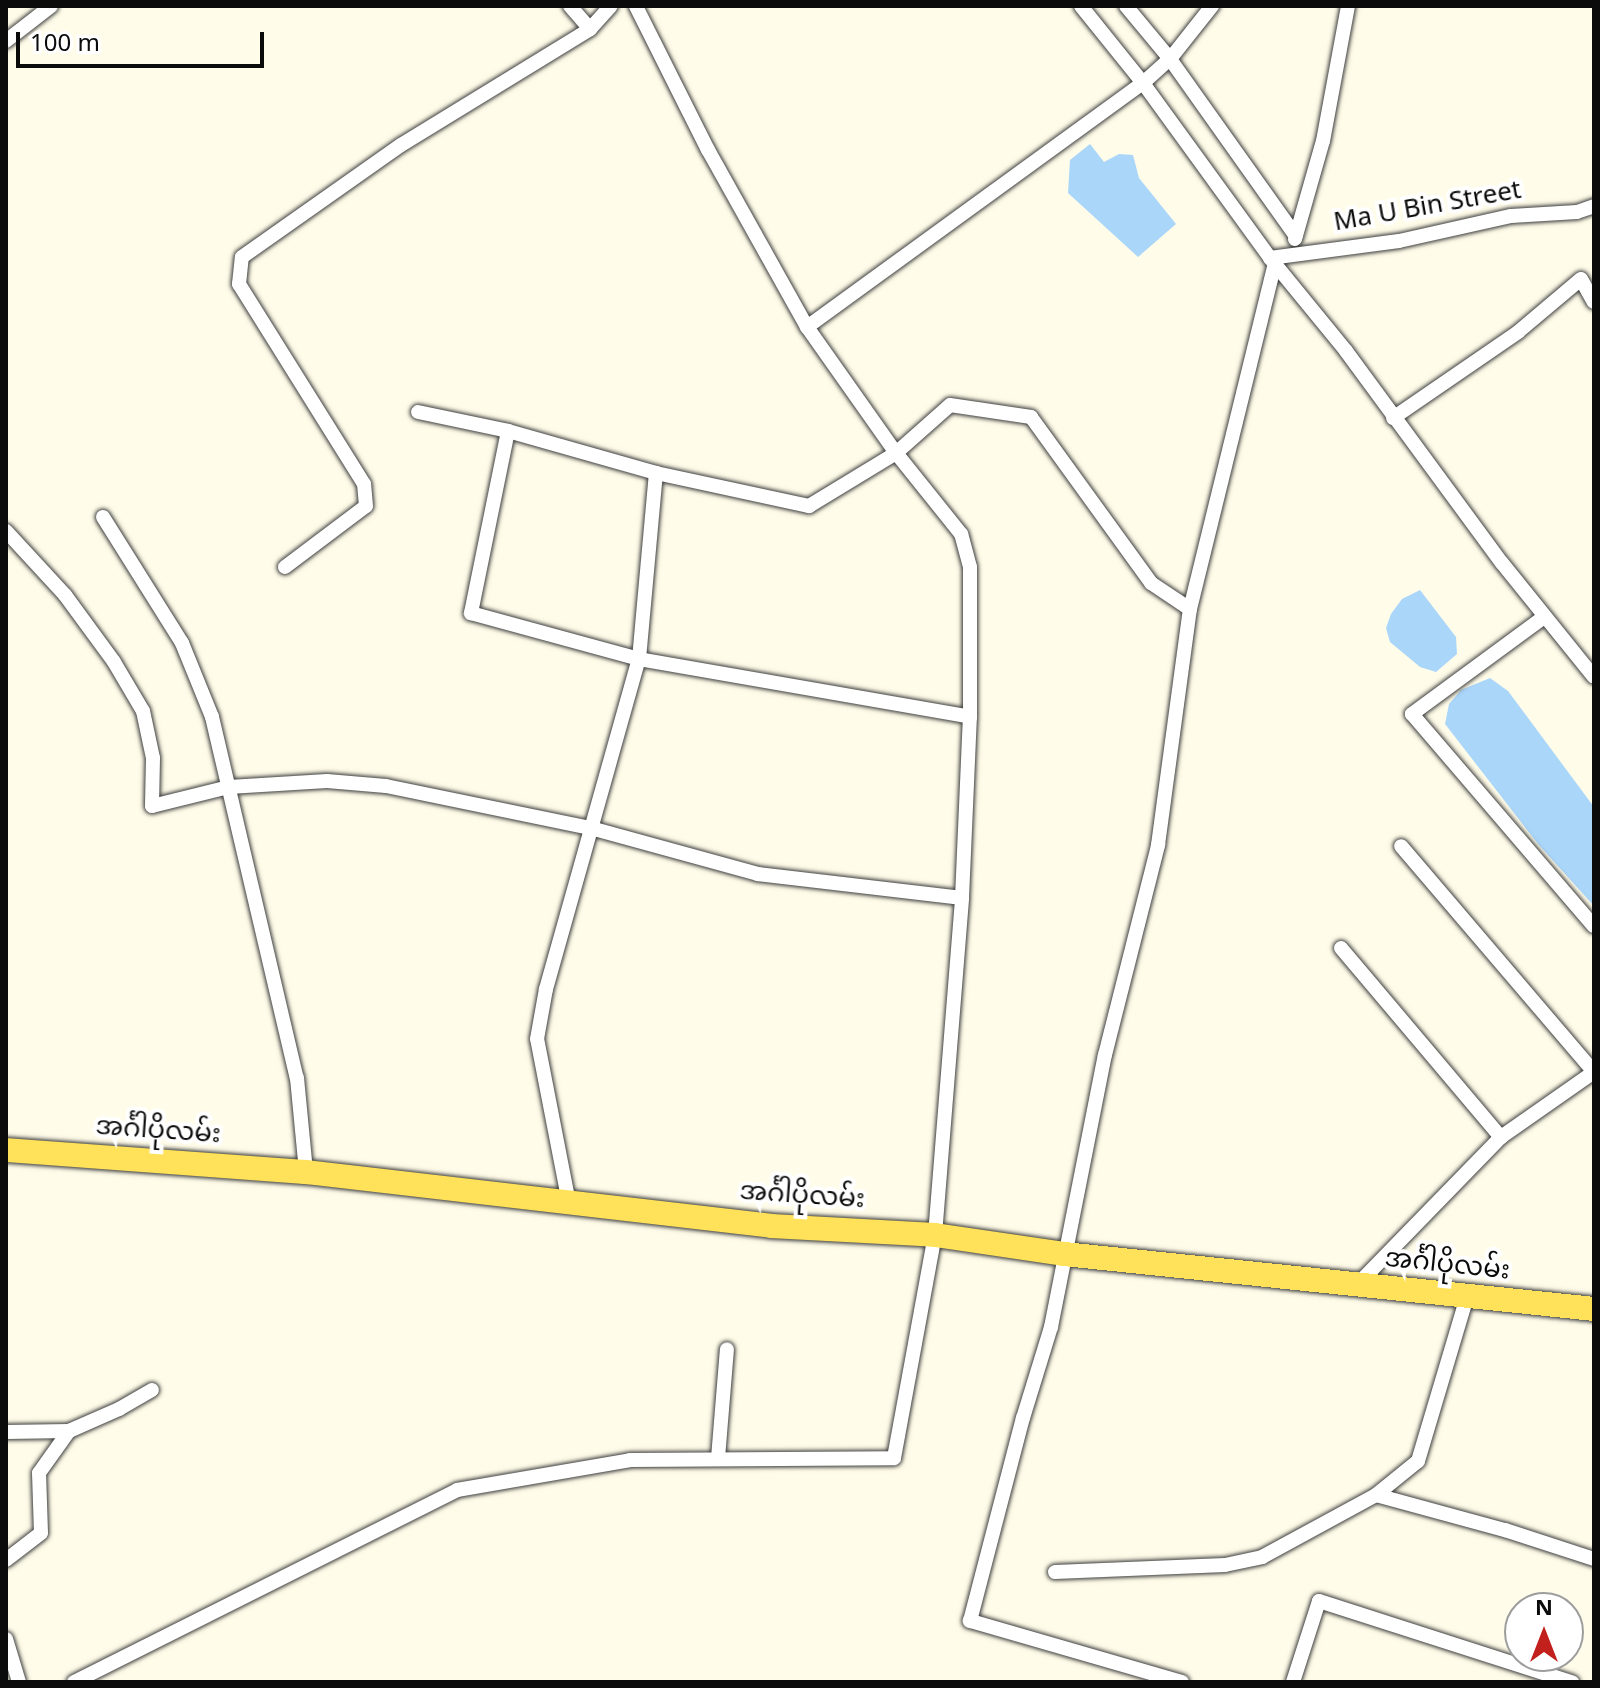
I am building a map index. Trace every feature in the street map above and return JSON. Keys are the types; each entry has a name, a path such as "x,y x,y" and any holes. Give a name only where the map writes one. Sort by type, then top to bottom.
{"main road":[{"name":"အင်္ဂါပိုလမ်း","path":"6,1150 306,1172 771,1226 935,1235 1064,1254 1594,1309"}],"street":[{"path":"6,41 51,6"},
{"path":"570,6 590,29"},
{"path":"285,567 366,506 364,484 239,284 242,257 401,145 590,29 611,6"},
{"path":"74,1682 457,1490 630,1460 894,1458 935,1235 962,898 970,717 970,567 961,534 896,453 807,327 708,150 636,6"},
{"path":"1081,6 1143,83 1544,617 1594,677"},
{"path":"1126,6 1170,59 1296,236"},
{"path":"807,327 1143,83 1170,59 1212,6"},
{"path":"1290,256 1323,141 1348,6"},
{"name":"Ma U Bin Street","path":"1273,260 1399,241 1511,216 1577,212 1594,206"},
{"path":"1182,1682 970,1621 1023,1418 1051,1327 1105,1055 1158,845 1190,609 1273,260"},
{"path":"1393,418 1518,332 1581,279 1594,302"},
{"path":"418,412 508,431 656,473 809,506 896,453 950,405 1031,417 1151,583 1190,609"},
{"path":"508,431 471,613 639,659 970,717"},
{"path":"569,1203 537,1039 546,989 639,659 656,473"},
{"path":"103,517 182,643 212,717 297,1078 306,1172"},
{"path":"6,531 65,595 114,662 143,711 153,758 152,806 229,787 327,781 386,786 591,828 758,874 962,898"},
{"path":"1544,617 1412,714 1594,926"},
{"path":"1357,1285 1501,1137 1594,1072 1401,846"},
{"path":"1341,948 1501,1137"},
{"path":"1055,1572 1225,1565 1262,1557 1376,1495 1418,1461 1467,1297"},
{"path":"718,1458 727,1349"},
{"path":"6,1432 69,1431 119,1409 152,1390"},
{"path":"6,1560 41,1533 39,1473 69,1431"},
{"path":"1376,1495 1505,1530 1594,1559"},
{"path":"1293,1682 1319,1601 1572,1682"},
{"path":"6,1639 19,1682"}],"water":[{"path":"1090,144 1104,162 1119,154 1133,155 1139,178 1176,224 1138,257 1068,193 1070,160"},
{"path":"1420,590 1456,637 1457,654 1436,672 1420,667 1390,642 1386,628 1402,599"},
{"path":"1490,678 1508,691 1594,807 1594,906 1538,844 1445,724 1449,704 1461,690"}]}
